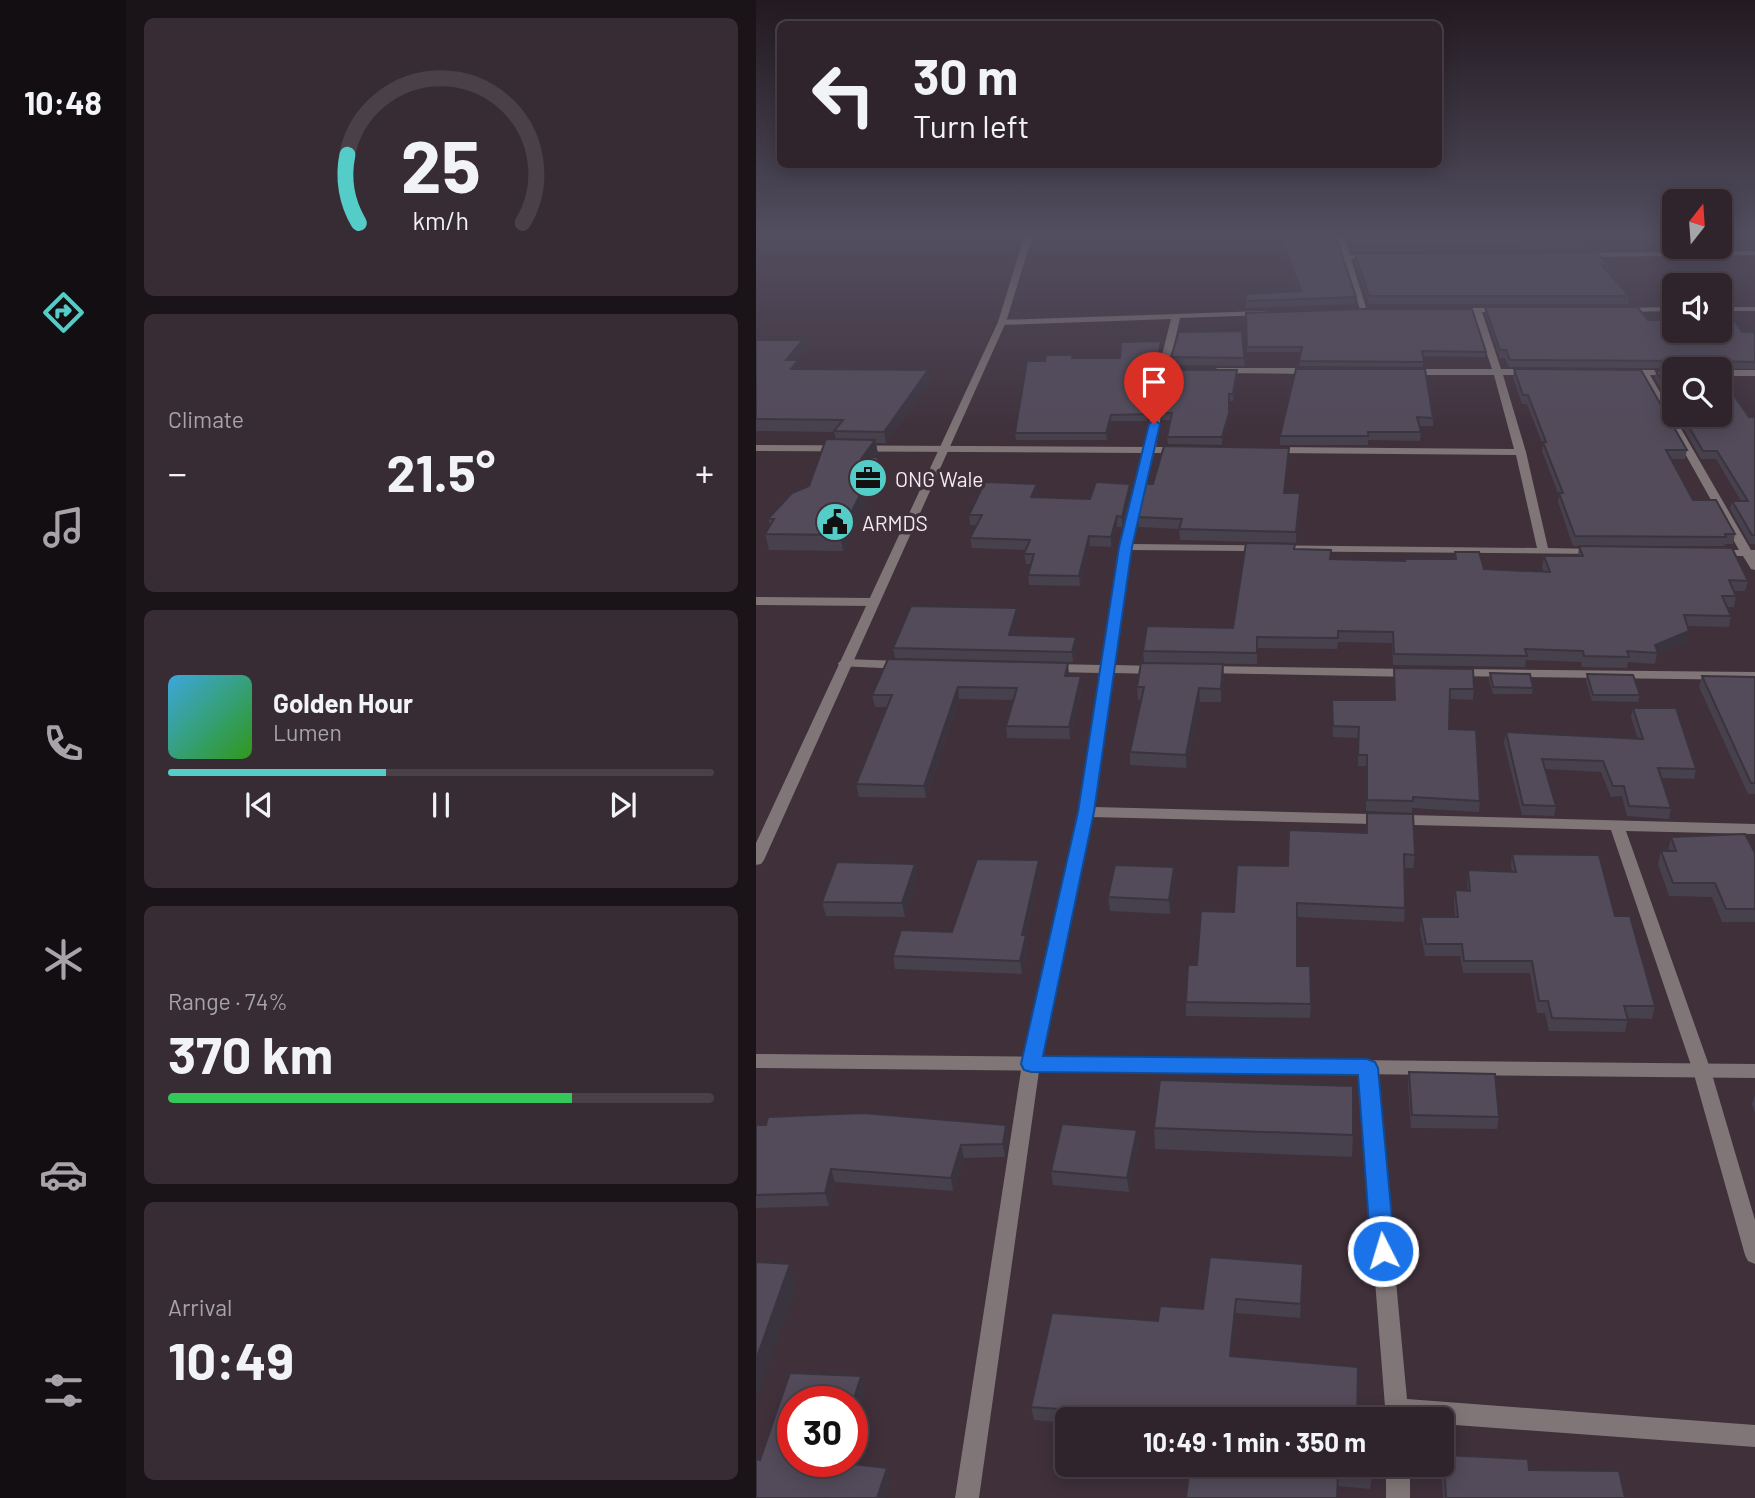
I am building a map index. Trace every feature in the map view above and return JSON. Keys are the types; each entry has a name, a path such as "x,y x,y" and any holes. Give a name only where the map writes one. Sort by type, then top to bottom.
{"street":[{"path":"756,860 1002,322 1008,304"},
{"path":"1362,304 1364,309"},
{"path":"1609,310 1662,309"},
{"path":"1732,309 1754,310"},
{"path":"1351,310 1377,310"},
{"path":"1439,310 1517,310"},
{"path":"1477,311 1499,372 1521,452 1543,551"},
{"path":"1002,322 1270,313"},
{"path":"967,1498 1031,1064 1086,812 1126,547 1169,371 1176,316"},
{"path":"1203,371 1324,372"},
{"path":"1392,372 1539,372"},
{"path":"1618,372 1662,373"},
{"path":"1644,373 1751,553 1755,567"},
{"path":"1732,373 1755,373"},
{"path":"756,448 1191,450"},
{"path":"1260,450 1521,452"},
{"path":"1126,547 1611,552"},
{"path":"1707,553 1751,553"},
{"path":"756,601 873,602"},
{"path":"844,663 913,665"},
{"path":"1037,668 1755,676"},
{"path":"1086,812 1755,829"},
{"path":"1617,827 1702,1070 1755,1255"},
{"path":"756,1061 1755,1071"},
{"path":"1367,1068 1396,1407"},
{"path":"1454,1418 1755,1436"},
{"path":"1398,1477 1398,1498"}],"building":[{"path":"1485,307 1637,307 1648,320 1662,320 1662,343 1732,343 1732,321 1735,321 1742,332 1755,332 1755,362 1732,361 1732,357 1662,357 1662,361 1510,360 1506,350 1500,350"},
{"path":"1472,309 1486,352 1422,351 1424,362 1299,361 1302,347 1247,347 1246,313"},
{"path":"1242,331 1244,358 1171,357 1179,332"},
{"path":"756,340 803,340 786,360 798,360 791,369 928,370 884,432 834,431 843,420 756,419"},
{"path":"1161,341 1147,414 1111,415 1106,433 1015,433 1027,361 1045,361 1046,355 1120,358 1121,342"},
{"path":"1296,369 1425,369 1433,418 1417,417 1421,432 1368,432 1368,436 1280,436"},
{"path":"1514,369 1641,370 1662,407 1662,427 1674,427 1687,450 1666,450 1693,500 1716,500 1735,534 1725,534 1726,537 1575,536 1559,493 1563,493 1543,442 1546,442 1528,395 1523,395"},
{"path":"1169,370 1237,370 1233,394 1229,394 1229,413 1222,437 1167,437 1172,413 1162,413"},
{"path":"1732,393 1749,417 1755,417 1755,535 1752,535 1732,501 1748,501 1717,451 1703,451 1689,427 1732,427"},
{"path":"826,439 875,440 862,458 879,457 840,535 765,534 774,519 768,519 792,493 809,486"},
{"path":"1164,446 1289,448 1284,493 1300,493 1296,532 1179,529 1182,519 1138,517 1146,484 1153,484"},
{"path":"985,482 1037,484 1031,497 1090,499 1096,482 1130,484 1122,517 1117,516 1111,537 1089,536 1079,576 1028,575 1034,554 1024,554 1030,540 970,538 982,515 969,515"},
{"path":"1246,543 1295,544 1294,549 1331,550 1330,559 1456,559 1455,552 1479,552 1484,569 1550,572 1544,556 1583,556 1579,546 1732,548 1748,581 1729,580 1736,596 1722,596 1731,616 1684,615 1689,631 1655,645 1658,653 1627,651 1629,657 1584,656 1583,651 1525,649 1527,656 1394,654 1393,632 1338,631 1338,638 1257,637 1257,653 1143,651 1147,626 1233,628"},
{"path":"911,606 1017,608 1009,635 1076,637 1072,652 893,648"},
{"path":"888,659 1068,663 1065,676 1081,676 1069,727 1006,726 1017,688 958,687 924,786 856,784 892,695 872,695"},
{"path":"1141,663 1223,664 1221,689 1199,688 1186,755 1130,752 1144,687 1137,687"},
{"path":"1394,668 1473,669 1474,689 1450,689 1449,729 1476,730 1480,801 1413,797 1413,801 1367,800 1367,755 1358,755 1359,727 1333,726 1332,700 1395,700"},
{"path":"1490,673 1530,674 1533,688 1493,687"},
{"path":"1587,674 1633,675 1640,695 1593,695"},
{"path":"1702,676 1755,677 1755,783 1751,783"},
{"path":"1633,708 1676,708 1696,769 1658,768 1671,808 1629,806 1624,786 1613,786 1603,761 1542,759 1556,806 1523,805 1506,732 1643,739"},
{"path":"1367,813 1413,814 1415,855 1404,854 1405,908 1297,903 1297,966 1310,966 1311,1004 1186,1002 1188,965 1197,965 1201,911 1234,912 1237,865 1288,866 1289,830 1367,833"},
{"path":"1745,834 1755,853 1755,909 1726,909 1715,883 1673,883 1661,851 1676,851 1671,837"},
{"path":"1512,854 1599,855 1615,916 1630,916 1655,1006 1624,1006 1628,1020 1552,1018 1548,1001 1539,1001 1532,961 1464,961 1462,944 1426,944 1421,917 1458,917 1455,890 1470,891 1468,870 1516,872"},
{"path":"977,859 1039,860 1022,935 1026,935 1020,961 893,956 901,930 952,932"},
{"path":"837,862 915,864 902,903 822,902"},
{"path":"1115,865 1174,867 1169,900 1108,897"},
{"path":"1409,1072 1495,1074 1499,1117 1412,1115"},
{"path":"1160,1080 1353,1086 1353,1135 1154,1128"},
{"path":"863,1113 1006,1125 1003,1144 961,1145 951,1178 831,1169 825,1193 756,1195 756,1125 766,1125 768,1117"},
{"path":"1062,1124 1137,1130 1127,1178 1051,1171"},
{"path":"1210,1257 1303,1264 1301,1304 1236,1299 1230,1356 1358,1367 1357,1407 1031,1407 1052,1313 1158,1321 1160,1306 1203,1309"},
{"path":"756,1262 790,1264 756,1360"},
{"path":"790,1373 861,1376 858,1386 786,1386"},
{"path":"777,1411 777,1477 868,1477 868,1466 887,1468 877,1498 756,1498 756,1459 760,1460"},
{"path":"1454,1455 1528,1459 1529,1470 1619,1471 1625,1498 1446,1498 1445,1477 1454,1477"},
{"path":"1189,1477 1338,1477 1337,1498 1186,1498"}],"place":[{"name":"ONG Wale","path":"868,478"},
{"name":"ARMDS","path":"835,522"}],"route":[{"path":"1154,424 1126,547 1086,812 1031,1064 1367,1068 1383,1251"}]}
